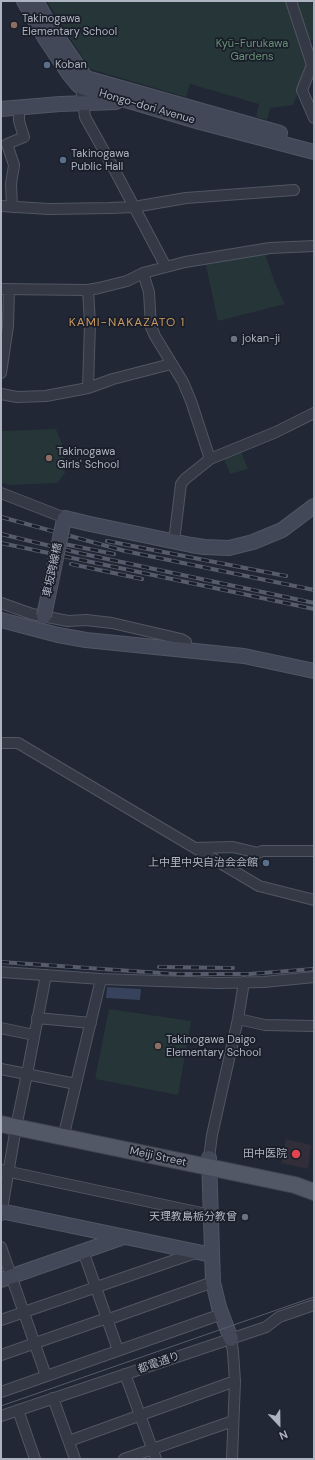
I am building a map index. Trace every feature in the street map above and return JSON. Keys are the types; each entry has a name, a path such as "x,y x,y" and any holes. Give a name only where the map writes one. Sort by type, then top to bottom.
{"main road":[{"name":"Meiji Street","path":"1,1114 11,1123 210,1163 295,1185 314,1192"},
{"name":"Meiji Street","path":"210,1163 296,1175 314,1182"}],"street":[{"name":"Hongo-dori Avenue","path":"24,1 45,38 72,68 86,78 314,143"},
{"name":"Hongo-dori Avenue","path":"36,1 72,68 82,96"},
{"path":"291,1 312,65 302,90 314,118"},
{"path":"1,109 60,104 82,96 121,89"},
{"name":"Hongo-dori Avenue","path":"101,93 314,152"},
{"path":"82,96 131,102"},
{"path":"82,96 83,113 166,267"},
{"path":"12,207 11,184 14,165 7,144 24,137 19,121 19,107"},
{"path":"1,206 49,209 134,207 186,198 294,190"},
{"path":"1,373 8,326 5,289 88,290 127,281 143,273 185,262 270,248 314,246"},
{"path":"143,273 149,292 151,327 171,364 183,382 191,401 210,459"},
{"path":"88,290 90,323 88,388"},
{"path":"1,394 17,397 46,396 88,388 113,379 171,364"},
{"path":"175,533 181,484 185,478 210,459 276,432 314,413"},
{"path":"1,493 64,521 90,524 204,547 229,548 253,542 282,530 314,506"},
{"name":"車坂跨線橋","path":"44,616 64,521"},
{"path":"1,603 32,614 68,620 86,620 112,623 181,639 186,642 187,650"},
{"path":"1,620 58,635 86,640 244,656 314,671"},
{"path":"1,742 18,743 259,886 314,900"},
{"path":"195,848 233,847 258,853 262,851 314,851"},
{"path":"1,972 218,983 314,977"},
{"path":"46,974 28,1074 11,1123 4,1170 1,1212 212,1255"},
{"path":"65,1133 101,978"},
{"path":"232,1459 235,1381 233,1352 231,1339 213,1282 210,1163 212,1135 238,1019 244,982"},
{"path":"37,1018 91,1023"},
{"path":"238,1019 265,1025 314,1026"},
{"path":"1,1028 34,1036"},
{"path":"1,1069 76,1084"},
{"path":"4,1170 211,1215"},
{"path":"6,1278 125,1237"},
{"path":"1,1247 6,1278 24,1312 46,1376"},
{"path":"83,1252 118,1350"},
{"path":"1,1320 198,1252"},
{"path":"1,1355 213,1282"},
{"name":"都電通り","path":"1,1416 266,1327 279,1317 314,1305"},
{"path":"1,1392 222,1314"},
{"path":"125,1374 156,1459"},
{"path":"69,1441 140,1414 235,1381"},
{"path":"53,1398 75,1459"},
{"path":"18,1410 36,1459"},
{"path":"124,1459 234,1421"}],"shaded area":[{"name":"田中医院","path":"286,1139 311,1145 308,1169 281,1163"}],"green space":[{"name":"Kyū-Furukawa Gardens","path":"47,1 289,1 310,65 293,105 270,108 267,120 256,117 259,104 190,84 186,97 90,69"},
{"path":"293,1 311,1 314,8 314,39 307,42"},
{"path":"264,251 275,283 285,304 218,321 205,262"},
{"path":"56,429 63,446 65,473 57,483 9,485 1,482 1,431"},
{"path":"240,449 248,469 230,474 223,456"},
{"path":"109,1009 191,1021 178,1095 95,1079"}],"water":[{"path":"107,987 141,989 140,1000 106,998"}],"tram line":[{"path":"1,1406 314,1297"}],"railway":[{"path":"1,517 125,551 314,590"},
{"path":"1,534 79,553 314,603"},
{"path":"107,541 286,576"},
{"path":"1,543 314,609"},
{"path":"59,543 114,554"},
{"path":"71,564 142,579"},
{"path":"1,962 175,974 249,974 314,969"},
{"path":"159,967 233,968"}],"place":[{"name":"Takinogawa Elementary School","path":"14,25"},
{"name":"Koban","path":"47,65"},
{"name":"Takinogawa Public Hall","path":"63,160"},
{"name":"jokan-ji","path":"234,339"},
{"name":"Takinogawa Girls' School","path":"49,458"},
{"name":"上中里中央自治会会館","path":"266,863"},
{"name":"Takinogawa Daigo Elementary School","path":"158,1046"},
{"name":"田中医院","path":"296,1154"},
{"name":"天理教島栃分教曾","path":"245,1217"}],"district":[{"name":"KAMI-NAKAZATO 1","path":"127,323"}]}
